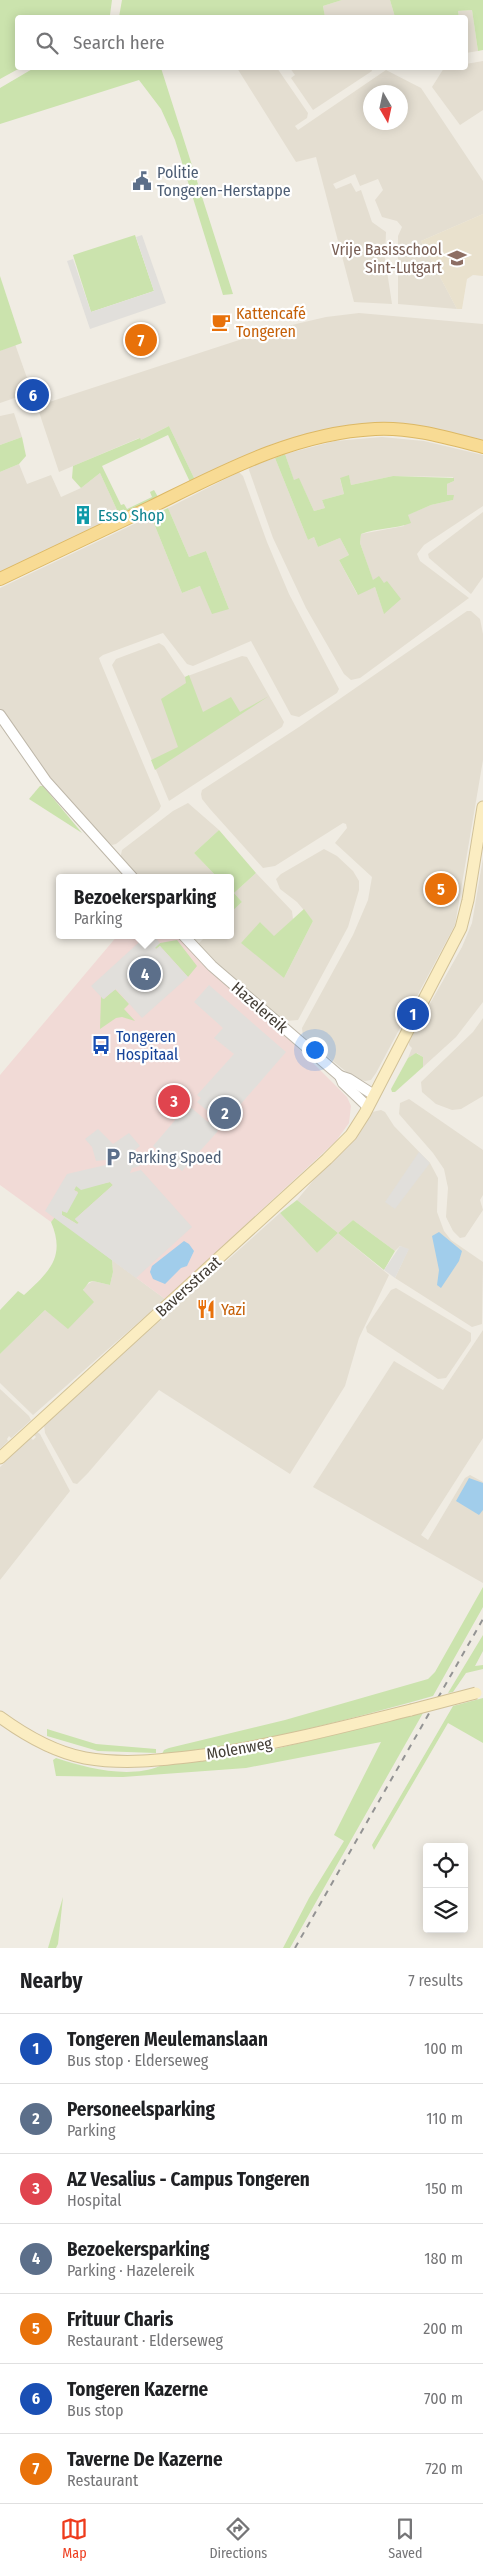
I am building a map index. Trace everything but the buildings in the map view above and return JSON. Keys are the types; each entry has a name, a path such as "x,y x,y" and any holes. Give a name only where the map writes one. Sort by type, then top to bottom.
{"main road":[{"path":"0,579 255,458 302,441 345,432 389,429 426,433 483,447"},
{"name":"Baversstraat","path":"0,1458 341,1147 368,1107 461,928 483,807"},
{"name":"Molenweg","path":"0,1717 25,1734 66,1752 102,1761 138,1762 266,1744 480,1692"}],"street":[{"path":"0,715 46,781 128,874"},
{"name":"Hazelereik","path":"187,939 212,966 340,1076 349,1079 374,1095"},
{"name":"Hazelereik","path":"340,1076 343,1083 368,1107"}],"shaded area":[{"path":"342,0 390,0 394,15 325,15 323,6"},
{"path":"472,10 478,51 468,53 468,15 459,15 458,11"},
{"path":"483,61 483,110 460,125 432,87 443,70 468,70 468,64"},
{"path":"238,70 278,70 308,113 307,118 295,126 298,130 363,86 363,130 408,130 408,85 364,85 386,70 421,88 483,181 483,214 421,241 457,309 398,304 398,236 402,227 397,221 382,217 375,200 383,190 378,179 360,186 355,174 333,184 336,189 351,183 356,192 361,190 372,222 386,232 385,258 392,304 354,302 316,157 296,162"},
{"path":"291,70 372,71 313,110 291,78 295,75"},
{"name":"Vrije Basisschool Sint-Lutgart","path":"483,214 483,276 473,275 467,279 462,309 457,309 421,241"},
{"path":"142,235 166,303 90,329 67,261 73,259 91,312 154,291 136,237"},
{"path":"359,313 483,324 483,441 377,423 349,425 302,435 273,444 195,480 169,426 141,440 139,438 59,472 37,406 270,330 326,317"},
{"path":"15,344 32,392 0,403 0,351"},
{"path":"14,413 22,437 0,445 0,416"},
{"path":"382,437 424,441 483,455 483,506 424,545 417,554 420,561 469,598 360,678 351,680 344,674 306,608 273,538 249,470 250,466 275,458 308,540 314,537 318,547 340,538 349,555 339,560 357,594 375,587 384,613 384,583 373,581 360,543 361,534 404,526 407,515 431,505 453,500 447,495 446,488 447,484 454,481 453,477 393,476 351,485 349,476 340,479 344,494 322,500 325,508 314,511 299,479 294,481 285,454 335,441"},
{"path":"19,464 27,484 51,475 61,497 81,488 100,473 117,510 124,513 0,573 0,472"},
{"path":"239,472 243,476 267,542 289,594 339,689 337,693 299,717 291,715 251,641 193,666 187,664 163,633 103,655 99,658 100,661 161,806 159,810 116,844 112,845 107,842 36,761 0,709 0,588 151,516 182,593 200,586 229,609 206,551 189,557 168,508"},
{"path":"483,512 483,577 471,594 429,558 428,554"},
{"path":"467,611 471,611 480,619 483,634 483,760 455,925 376,1073 371,1080 365,1081 354,1078 303,1037 302,1028 353,935 368,900 372,877 335,843 347,828 346,824 343,823 275,866 263,868 210,809 202,799 201,794 202,790 299,727"},
{"path":"159,643 164,646 185,677 242,656 247,657 284,722 282,727 169,801 112,665 116,659"},
{"path":"188,803 219,830 194,853 214,874 133,874 120,859 122,850 173,811"},
{"path":"324,849 337,856 353,871 359,881 359,890 348,927 298,1020 285,1021 257,999 197,945 203,939 234,939 234,909 242,902 234,893 256,873 292,911 293,919 274,937 260,922 284,978 313,921 297,902 280,889 276,879 281,874"},
{"path":"483,858 483,1002 456,1037 423,1067 423,1057 417,1053 408,1058 412,1048 409,1045 409,1041 462,947 472,923"},
{"path":"115,939 180,939 209,970 292,1042 347,1097 351,1106 349,1123 336,1141 165,1299 55,1218 51,1222 0,1185 0,1075"},
{"path":"143,939 156,939 160,943 155,948 160,946 188,977 142,1018 116,989 103,999 91,986"},
{"path":"209,985 286,1052 227,1120 222,1117 214,1127 218,1131 182,1171 153,1146 188,1105 208,1122 217,1112 215,1110 211,1114 197,1102 201,1098 197,1095 234,1054 214,1038 223,1028 194,1002"},
{"path":"483,1018 483,1096 461,1109 452,1110 436,1104 422,1092 421,1082 473,1032"},
{"path":"409,1099 483,1150 483,1195 480,1200 483,1210 465,1237 460,1238 453,1231 446,1217 448,1188 444,1169 433,1153 399,1114 400,1103"},
{"path":"381,1110 385,1112 394,1126 430,1163 438,1178 437,1212 444,1231 451,1240 483,1262 482,1324 472,1327 395,1278 408,1250 400,1246 395,1251 353,1220 338,1233 297,1200 317,1176 349,1146 372,1112"},
{"path":"98,1129 113,1144 129,1133 140,1146 130,1154 140,1166 132,1168 130,1173 141,1170 192,1227 136,1278 45,1211 67,1174 114,1163 114,1159 96,1161 92,1147 85,1139","holes":["110,1182 113,1185 75,1219 79,1223 77,1224 62,1215 62,1211 67,1213 78,1193 74,1190 76,1186 81,1190"]},
{"path":"419,1152 430,1163 395,1209 385,1202"},
{"path":"280,1213 317,1253 338,1233 389,1275 359,1338 345,1386 290,1474 159,1390 88,1473 77,1484 73,1483 45,1433 44,1425"},
{"path":"400,1246 409,1249 395,1278 384,1270"},
{"path":"112,1260 165,1299 33,1415 0,1383 0,1354 45,1310 68,1328 85,1286 93,1281 110,1285 113,1272"},
{"path":"396,1288 471,1333 471,1341 446,1378 438,1379 367,1332 366,1327 391,1290"},
{"path":"483,1330 483,1438 421,1535 428,1540 465,1478 470,1475 483,1482 483,1583 313,1487 394,1361 443,1390"},
{"path":"0,1389 31,1420 11,1438 9,1436 8,1441 0,1449"},
{"path":"37,1432 40,1434 70,1491 0,1580 0,1467 31,1438 33,1440"}],"green space":[{"path":"0,0 112,0 110,15 15,15 16,70 0,79"},
{"path":"122,0 342,0 323,6 325,15 119,15"},
{"path":"390,0 483,0 483,50 478,51 472,10 458,11 459,15 394,15"},
{"path":"31,70 162,70 233,294 223,295 175,140 161,109 139,80 0,124 0,88"},
{"path":"135,235 154,291 91,312 73,255"},
{"path":"0,276 22,343 0,351"},
{"path":"169,426 195,480 190,482 168,435 102,466 121,505 124,504 127,509 152,497 150,492 154,490 158,497 124,513 117,510 100,473 81,488 72,478 73,466 140,438 141,440"},
{"path":"22,437 26,456 19,464 0,472 0,445"},
{"path":"285,454 294,480 299,478 314,511 325,508 322,500 344,494 340,478 349,475 351,485 393,476 454,478 454,481 447,484 447,495 454,495 453,500 431,505 408,515 411,523 361,534 360,543 373,580 379,576 384,583 387,581 401,599 384,614 375,587 358,595 339,560 349,555 340,538 318,547 314,537 308,540 275,458"},
{"path":"168,508 189,557 206,551 229,609 212,614 200,586 182,593 151,516"},
{"path":"189,675 203,712 231,697 240,712 269,696 155,770 151,760 178,747 161,699 186,683 185,677"},
{"path":"40,786 43,786 82,833 29,799"},
{"path":"219,830 256,873 234,893 234,874 214,874 194,853"},
{"path":"234,893 242,902 234,909"},
{"path":"304,909 313,921 284,978 241,943 260,922 274,936"},
{"path":"177,940 197,966 188,977 160,946 156,949 154,947 160,943"},
{"path":"115,989 129,1004 124,1009 135,1021 122,1017 116,1018 100,1029 101,996 104,999"},
{"path":"416,1053 423,1057 423,1067 395,1092 392,1092 391,1089 408,1058"},
{"path":"110,1182 113,1185 75,1219 79,1223 77,1224 62,1215 62,1211 66,1212 78,1192 74,1190 76,1186 82,1188"},
{"path":"297,1200 338,1233 317,1253 280,1213"},
{"path":"55,1217 112,1260 113,1272 110,1285 93,1281 89,1282 83,1290 94,1302 68,1329 45,1310 0,1354 0,1310 18,1291 24,1295 41,1279 52,1263 57,1245 51,1222"},
{"path":"353,1220 395,1251 384,1270 338,1233"},
{"path":"483,1587 483,1607 433,1696 299,1731 231,1745 162,1754 164,1750 169,1748 285,1720 428,1679 435,1672"},
{"path":"483,1635 483,1651 475,1666 483,1665 483,1669 466,1673 453,1692 448,1693"},
{"path":"483,1698 483,1743 448,1723 374,1850 372,1845 453,1706"},
{"path":"423,1713 290,1948 283,1948 309,1898 344,1841 334,1835 381,1742 246,1768 123,1777 56,1776 53,1760 56,1758 108,1771 135,1772 160,1766 267,1751"},
{"path":"47,1729 96,1744 156,1749 156,1753 98,1751 47,1736"},
{"path":"63,1897 58,1944 56,1948 48,1948"}],"water":[{"path":"439,1232 462,1251 459,1261 441,1288 437,1285 439,1270 432,1236"},
{"path":"184,1241 194,1251 187,1266 181,1268 165,1284 153,1279 150,1272 152,1266"},
{"path":"469,1478 483,1483 483,1510 479,1515 456,1501"}],"railway":[{"path":"295,1948 483,1619"}],"place":[{"name":"Politie Tongeren-Herstappe","path":"142,181"},
{"name":"Vrije Basisschool Sint-Lutgart","path":"457,258"},
{"name":"Kattencafé Tongeren","path":"221,322"},
{"name":"Taverne De Kazerne","path":"141,340"},
{"name":"Tongeren Kazerne","path":"33,395"},
{"name":"Esso Shop","path":"83,515"},
{"name":"Frituur Charis","path":"441,889"},
{"name":"Bezoekersparking","path":"145,974"},
{"name":"Tongeren Meulemanslaan","path":"413,1014"},
{"name":"Tongeren Hospitaal","path":"101,1045"},
{"name":"AZ Vesalius - Campus Tongeren","path":"174,1101"},
{"name":"Personeelsparking","path":"225,1113"},
{"name":"Parking Spoed","path":"113,1157"},
{"name":"Yazi","path":"206,1309"}]}
